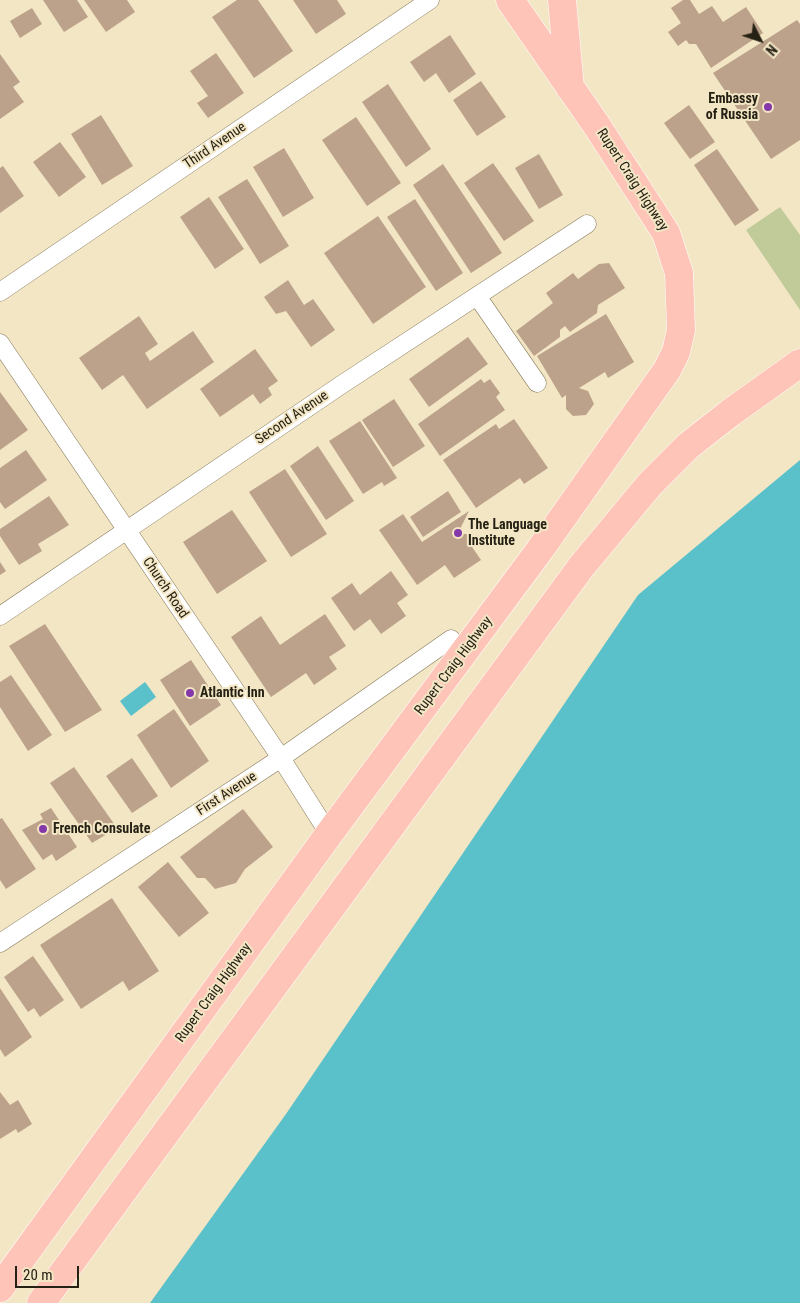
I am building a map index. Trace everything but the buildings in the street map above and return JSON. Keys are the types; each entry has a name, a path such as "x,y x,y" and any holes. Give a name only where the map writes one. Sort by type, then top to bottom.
{"main road":[{"path":"510,0 570,89"},
{"name":"Rupert Craig Highway","path":"0,1288 329,834 539,551 667,370 676,352 680,330 678,273 666,233 570,89 562,0"},
{"path":"41,1303 581,567 650,484 688,446 730,412 800,363"}],"street":[{"name":"Third Avenue","path":"0,292 430,0"},
{"name":"Second Avenue","path":"0,616 587,224"},
{"path":"477,296 537,383"},
{"name":"Church Road","path":"0,343 281,758 329,834"},
{"name":"First Avenue","path":"0,943 281,758 451,639"}],"green space":[{"path":"780,207 800,235 800,310 746,230"}],"water":[{"path":"800,460 800,1303 150,1303 286,1114 638,595"},
{"path":"145,682 156,697 131,716 120,701"}],"place":[{"name":"Embassy of Russia","path":"768,107"},
{"name":"The Language Institute","path":"458,533"},
{"name":"Atlantic Inn","path":"190,693"},
{"name":"French Consulate","path":"43,829"}]}
